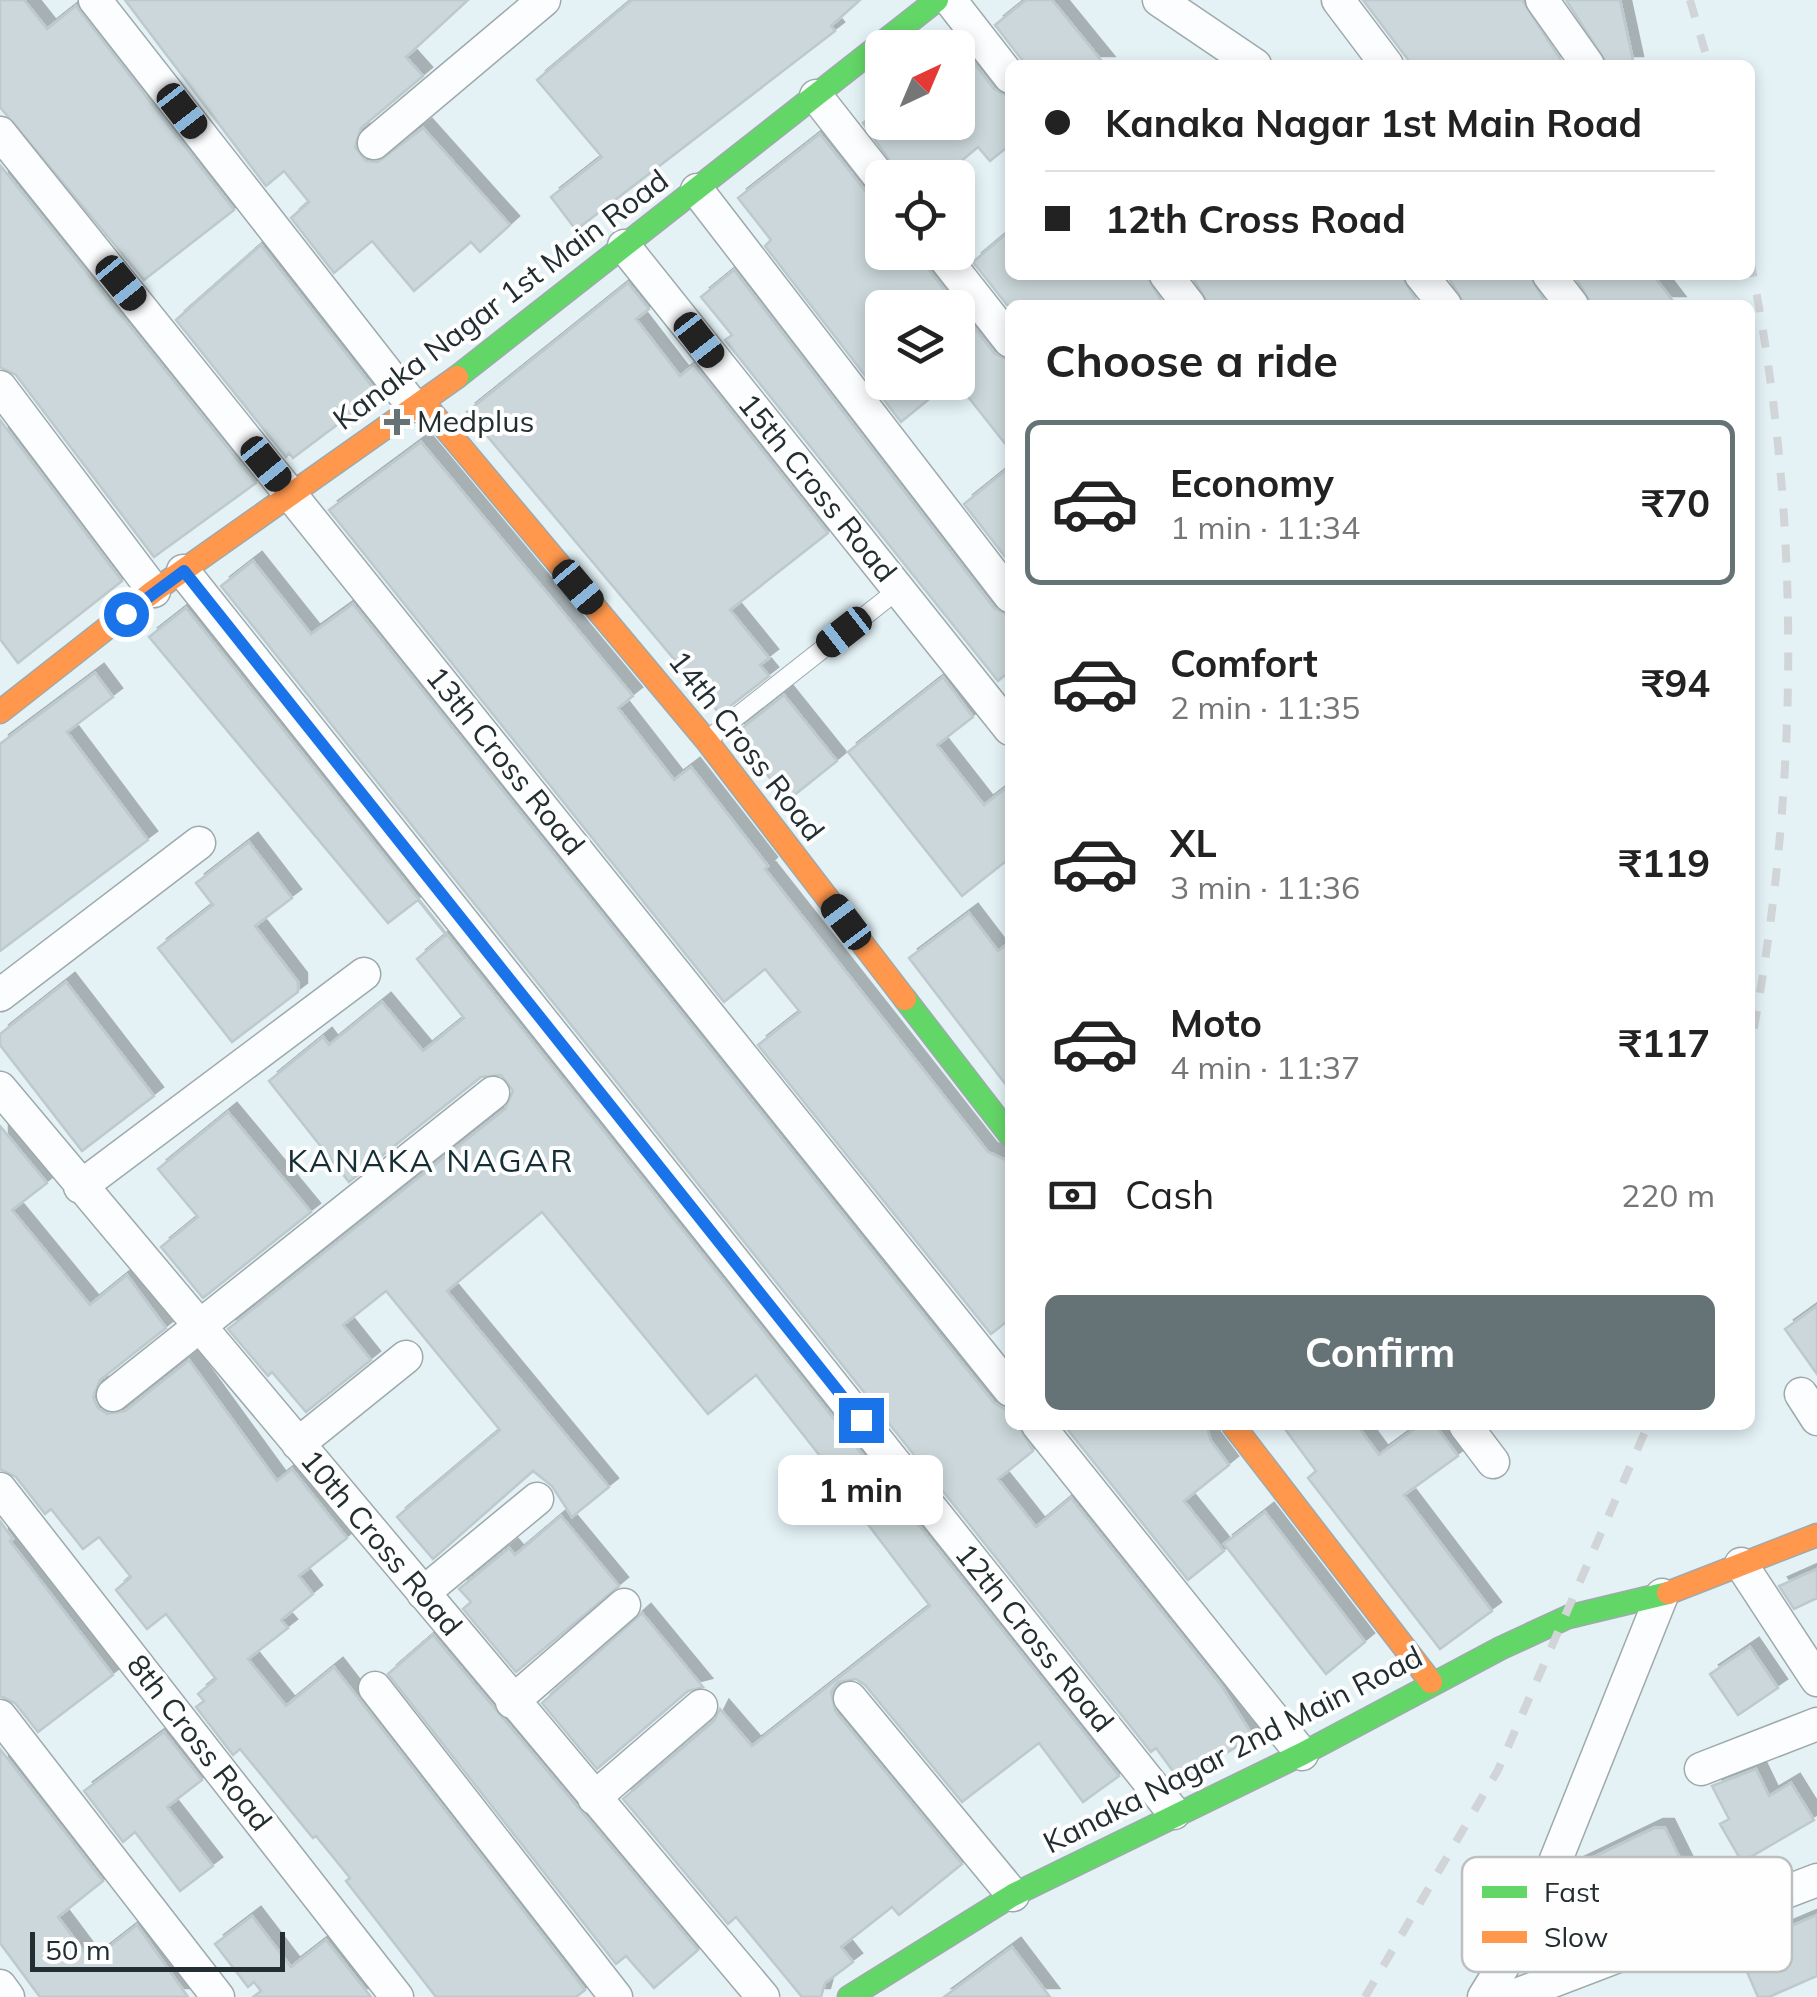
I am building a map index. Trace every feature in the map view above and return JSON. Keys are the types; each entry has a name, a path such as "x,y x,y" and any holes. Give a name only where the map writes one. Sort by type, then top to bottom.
{"street":[{"path":"94,0 418,405"},
{"path":"374,143 544,0"},
{"name":"Kanaka Nagar 1st Main Road","path":"5,698 418,405 937,0"},
{"path":"950,0 1005,71"},
{"path":"1159,0 1248,60"},
{"path":"1338,0 1384,60"},
{"path":"1542,0 1584,60"},
{"path":"816,96 866,160"},
{"name":"13th Cross Road","path":"0,133 1005,1384"},
{"path":"697,190 1005,590"},
{"name":"15th Cross Road","path":"624,246 1005,724"},
{"path":"954,270 1005,335"},
{"path":"1170,280 1185,300"},
{"path":"1425,280 1441,300"},
{"path":"1553,280 1568,300"},
{"path":"0,387 154,592"},
{"name":"14th Cross Road","path":"418,405 706,740 1005,1129"},
{"name":"12th Cross Road","path":"184,571 1174,1813"},
{"path":"0,996 199,843"},
{"path":"80,1186 364,974"},
{"name":"10th Cross Road","path":"0,1088 763,1997"},
{"path":"114,1395 492,1094"},
{"path":"298,1444 406,1358"},
{"path":"1042,1430 1302,1754"},
{"path":"1237,1430 1431,1682"},
{"path":"1470,1430 1493,1462"},
{"name":"8th Cross Road","path":"0,1490 398,1997"},
{"path":"423,1593 537,1498"},
{"name":"Kanaka Nagar 2nd Main Road","path":"849,1997 1013,1895 1174,1813 1302,1754 1431,1682 1568,1617 1662,1595 1817,1535"},
{"path":"1742,1564 1817,1680"},
{"path":"1557,1857 1662,1595"},
{"path":"512,1702 624,1605"},
{"path":"374,1688 616,1997"},
{"path":"850,1698 1013,1895"},
{"path":"594,1798 701,1706"},
{"path":"0,1716 218,1997"},
{"path":"1702,1769 1817,1724"},
{"path":"1792,1890 1817,1880"},
{"path":"1484,1997 1500,1972"},
{"path":"1511,1997 1576,1972"},
{"path":"0,1986 8,1997"}],"lane":[{"path":"706,740 898,589"}],"building":[{"path":"0,0 24,0 47,29 76,6 234,210 144,280 0,107"},
{"path":"125,0 468,0 406,57 423,76 361,128 355,147 366,161 378,162 423,128 510,225 480,252 471,242 414,291 372,241 334,273 291,218 309,202 284,171 266,186"},
{"path":"632,0 860,0 831,26 835,31 576,230 551,197 602,157 537,80"},
{"path":"1026,0 1052,0 1101,60 1022,60 995,25"},
{"path":"1363,0 1522,0 1561,60 1408,60"},
{"path":"1566,0 1620,0 1633,60 1605,60"},
{"path":"975,64 994,89 1005,94 1005,149 990,161 978,147 962,160 889,160 875,140 975,140"},
{"path":"820,134 865,191 865,270 929,270 944,290 865,290 865,375 765,246 771,240 738,198"},
{"path":"0,165 256,483 154,557 16,375 0,367"},
{"path":"1005,235 1005,280 1149,280 1161,300 1005,300 975,260"},
{"path":"261,245 378,394 293,458 289,453 286,457 176,320"},
{"path":"734,270 994,608 1005,614 1005,675 998,681 725,340 732,335 701,297"},
{"path":"1194,280 1404,280 1416,300 1206,300"},
{"path":"1450,280 1532,280 1544,300 1462,300"},
{"path":"1577,280 1657,280 1672,300 1589,300"},
{"path":"628,283 649,309 636,319 680,376 694,365 828,533 730,610 769,658 760,665 769,676 720,714 467,412"},
{"path":"975,329 994,353 1005,358 1005,444 971,400 975,400"},
{"path":"884,400 928,400 901,422"},
{"path":"0,420 122,581 18,663 0,639"},
{"path":"421,442 633,696 618,708 674,780 691,767 768,866 765,869 988,1152 1005,1160 1005,1323 991,1334 758,1045 800,1012 765,969 724,1002 329,510"},
{"path":"1005,471 1005,557 964,504"},
{"path":"253,561 311,634 353,604 994,1403 1005,1409 1005,1430 1021,1430 1033,1451 998,1479 1036,1527 1071,1498 1221,1685 1253,1736 1181,1782 1156,1748 1151,1752 221,586"},
{"path":"186,608 1119,1776 1083,1802 1039,1743 962,1802 865,1685 856,1679 838,1682 831,1692 835,1711 962,1864 899,1915 892,1907 841,1947 853,1962 825,1983 821,1997 802,1997 736,1917 728,1924 623,1799 714,1721 720,1709 752,1746 930,1606 854,1506 858,1504 756,1375 708,1414 542,1212 447,1291 609,1487 572,1517 552,1486 533,1471 433,1559 397,1517 500,1430 386,1291 343,1325 371,1360 306,1412 272,1372 268,1376 228,1329 505,1109 513,1091 501,1075 481,1077 349,1182 269,1081 323,1037 329,1045 382,1002 423,1051 464,1018 417,959 446,935 418,900 388,923 149,637"},
{"path":"95,673 113,697 67,732 148,840 0,951 0,744"},
{"path":"943,677 973,717 937,745 984,805 1005,789 1005,862 962,896 848,752"},
{"path":"784,695 837,761 787,801 736,733"},
{"path":"249,842 292,898 255,926 298,982 298,992 232,1042 158,948 213,905 196,883"},
{"path":"969,913 998,951 1005,946 1005,1083 909,958"},
{"path":"66,982 154,1096 82,1151 0,1045 0,1034"},
{"path":"228,1112 311,1212 203,1298 161,1247 198,1217 158,1169"},
{"path":"0,1126 47,1183 12,1210 90,1305 127,1275 166,1328 100,1380 93,1397 98,1408 107,1414 125,1411 189,1360 277,1481 292,1469 347,1538 299,1576 313,1594 281,1620 288,1628 248,1659 286,1706 334,1667 585,1990 576,1997 436,1997 316,1836 313,1838 240,1749 233,1755 196,1707 204,1701 198,1694 216,1679 166,1614 147,1629 116,1590 131,1577 99,1537 83,1549 51,1509 45,1514 16,1477 0,1469"},
{"path":"1817,1306 1817,1374 1785,1329"},
{"path":"1068,1430 1208,1430 1229,1465 1184,1501 1224,1551 1188,1580"},
{"path":"1286,1430 1361,1430 1379,1455 1413,1430 1439,1430 1458,1456 1404,1495 1492,1611 1440,1649 1308,1478 1316,1471"},
{"path":"1265,1512 1365,1642 1326,1674 1224,1544"},
{"path":"561,1516 619,1586 516,1672 463,1609 471,1602 459,1589 509,1548 515,1555"},
{"path":"0,1521 13,1539 10,1541 113,1675 38,1732 15,1703 0,1696"},
{"path":"1817,1569 1817,1598 1794,1609 1779,1586"},
{"path":"642,1613 703,1687 688,1691 597,1769 542,1703"},
{"path":"433,1635 698,1950 654,1988 626,1956 616,1964 388,1674"},
{"path":"1750,1647 1778,1688 1738,1715 1710,1674"},
{"path":"164,1732 202,1780 167,1807 213,1866 180,1891 135,1832 123,1842 84,1791"},
{"path":"0,1749 103,1881 58,1917 91,1961 137,1925 188,1997 40,1997 0,1943"},
{"path":"1756,1769 1769,1796 1791,1783 1814,1820 1751,1857 1739,1857 1720,1824 1729,1819 1712,1786"},
{"path":"1654,1828 1665,1828 1679,1857 1594,1857"},
{"path":"1817,1915 1817,1976 1769,1997 1758,1997 1747,1972 1792,1972 1792,1926"},
{"path":"252,1916 291,1967 326,1940 371,1997 253,1997 261,1991 254,1982 248,1987 215,1944"},
{"path":"1012,1947 1050,1997 944,1997"}],"railway":[{"path":"1690,0 1708,60"},
{"path":"1754,280 1779,455 1788,654 1778,852 1755,1018"},
{"path":"1365,1997 1498,1770 1646,1430"}],"traffic: fast":[{"path":"457,377 937,0"},
{"path":"905,999 1005,1129"},
{"path":"849,1997 1013,1895 1302,1754 1501,1648 1568,1617 1668,1593"}],"traffic: slow":[{"path":"0,712 154,591 457,377"},
{"path":"424,403 706,740 905,999"},
{"path":"1237,1430 1431,1682"},
{"path":"1668,1593 1817,1535"}],"place":[{"name":"Medplus","path":"397,422"}],"district":[{"name":"KANAKA NAGAR","path":"431,1161"}],"route":[{"path":"126,614 184,571 861,1420"}]}
